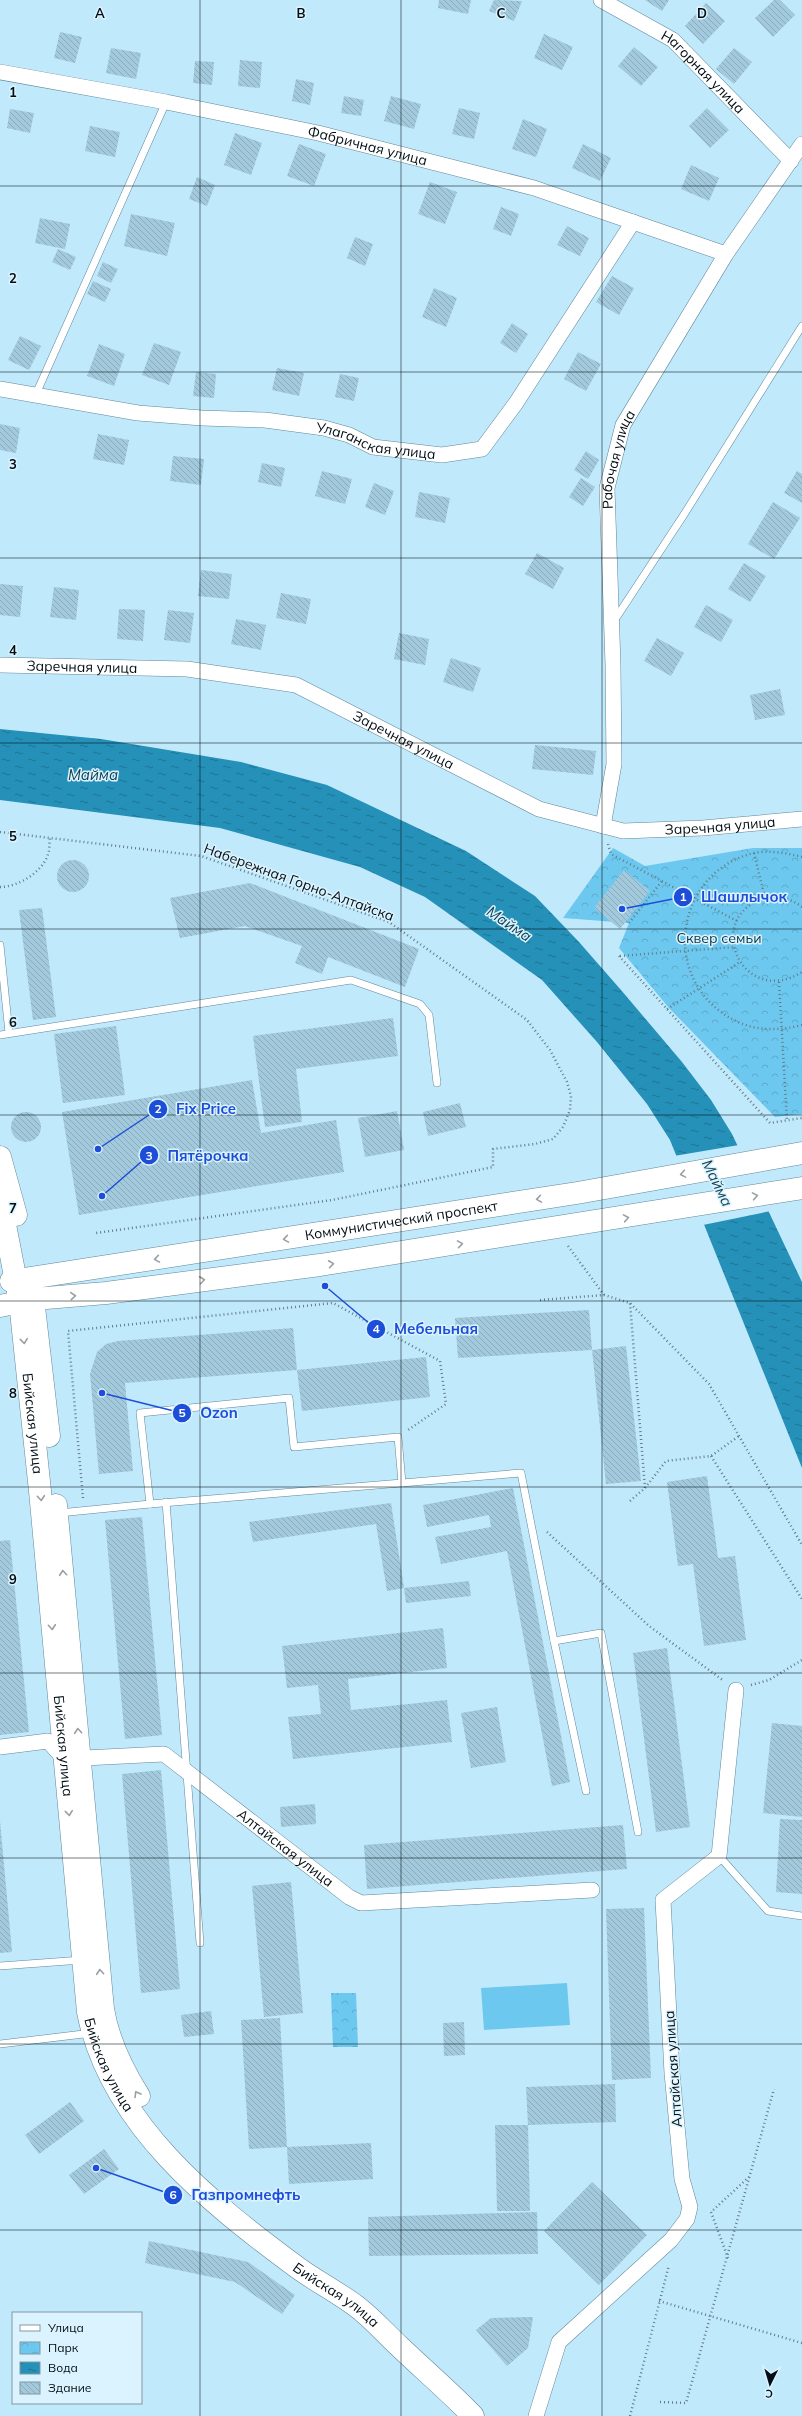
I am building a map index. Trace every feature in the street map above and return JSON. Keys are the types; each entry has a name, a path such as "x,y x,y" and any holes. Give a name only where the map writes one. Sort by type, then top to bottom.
{"main road":[{"name":"Коммунистический проспект","path":"15,1281 577,1193 796,1153"},
{"path":"0,1157 11,1193 15,1281"},
{"path":"0,1199 18,1302 106,1293 320,1265 588,1224 802,1188"},
{"name":"Бийская улица","path":"18,1302 57,1513 83,1960 88,2012 92,2033 102,2061 134,2117 157,2147 176,2166 286,2258 357,2306 473,2416"},
{"name":"Бийская улица","path":"18,1302 72,1759 107,2030 128,2079 158,2128 176,2166"}],"street":[{"name":"Нагорная улица","path":"601,0 673,40 791,161"},
{"name":"Фабричная улица","path":"0,72 166,102 318,134 534,188 726,254"},
{"name":"Рабочая улица","path":"603,826 614,764 612,625 607,488 623,425 726,254 802,144"},
{"name":"Улаганская улица","path":"0,389 36,394 138,413 202,418 265,420 324,428 349,435 373,447 404,451 442,455 482,449 516,403 633,222"},
{"name":"Заречная улица","path":"0,665 187,669 296,685 539,809 623,832 703,828 802,819"},
{"path":"719,1856 736,1690"},
{"path":"0,1746 48,1742 72,1759"},
{"name":"Алтайская улица","path":"72,1759 164,1754 349,1897 361,1903 592,1890"},
{"name":"Алтайская улица","path":"536,2416 559,2342 660,2250 687,2219 690,2207 682,2179 672,2073 663,1900 719,1856"}],"lane":[{"path":"36,394 166,102"},
{"path":"612,625 685,513 802,326"},
{"path":"0,946 8,1034"},
{"path":"0,1035 351,980 420,1004 426,1009 429,1015 437,1082"},
{"path":"150,1504 140,1413 289,1398 294,1447 398,1437 402,1483"},
{"path":"57,1513 166,1502 521,1473 586,1791"},
{"path":"166,1502 200,1943"},
{"path":"554,1640 601,1633 638,1832"},
{"path":"719,1856 768,1911 802,1916"},
{"path":"0,1966 83,1960"},
{"path":"0,2044 92,2033"}],"path":[{"path":"603,826 611,854 737,921"},
{"name":"Набережная Горно-Алтайска","path":"0,832 201,856 389,922 527,1020 550,1050 567,1082 571,1096 570,1110 563,1127 553,1139 535,1144 493,1149 493,1167 347,1197 96,1233"},
{"path":"0,887 21,883 38,870 48,855 50,838"},
{"path":"802,857 782,852 754,853 730,862 710,877 695,898 686,923 684,950 689,970 698,989 714,1007 734,1021 757,1029 781,1030 802,1025"},
{"path":"754,853 765,898"},
{"path":"629,923 662,881"},
{"path":"802,907 794,901 780,897 765,898 744,910 737,921 733,934 734,947 740,962 757,977 779,982 792,978 802,972"},
{"path":"734,947 619,956 770,1123 802,1118"},
{"path":"667,1009 740,962"},
{"path":"779,982 787,1121"},
{"path":"567,1245 604,1295"},
{"path":"540,1300 604,1295 630,1303 709,1384 802,1545"},
{"path":"630,1303 645,1488"},
{"path":"84,1510 68,1331 333,1304 440,1361 446,1404 398,1437"},
{"path":"630,1501 645,1488 666,1461 711,1456 739,1436"},
{"path":"711,1456 802,1599"},
{"path":"530,1517 649,1626 736,1690 769,1680 802,1660"},
{"path":"660,2402 686,2403 710,2316 728,2259 774,2089"},
{"path":"728,2259 712,2212 750,2176"},
{"path":"630,2416 670,2259 660,2250"},
{"path":"659,2301 802,2343"}],"green space":[{"name":"Сквер семьи","path":"613,848 645,866 753,848 802,848 802,1114 775,1117 669,1008 619,948 629,923 563,918"},
{"path":"567,1983 570,2025 484,2030 481,1988"},
{"path":"331,1993 356,1993 358,2047 333,2047"}],"water":[{"name":"Майма","path":"0,729 101,739 241,762 327,785 466,851 535,896 579,942 621,990 682,1062 711,1100 732,1134 802,1282 802,1468 670,1140 647,1104 597,1042 542,980 425,897 360,867 220,828 0,800"}],"pier":[{"path":"739,1145 771,1211 703,1225 674,1156"}],"building":[{"path":"439,0 471,0 468,14 438,8"},
{"path":"494,0 522,1 514,21 489,11"},
{"path":"645,0 669,0 662,11"},
{"path":"774,0 780,0 795,15 773,37 755,18"},
{"path":"706,3 725,21 703,44 685,26"},
{"path":"60,32 82,37 75,63 54,58"},
{"path":"544,34 573,47 562,70 534,58"},
{"path":"634,47 658,67 641,86 618,66"},
{"path":"111,48 141,53 136,79 106,73"},
{"path":"734,48 752,62 734,84 716,69"},
{"path":"240,60 262,62 260,88 238,86"},
{"path":"195,61 214,62 212,85 193,83"},
{"path":"296,79 314,83 310,105 292,101"},
{"path":"344,96 364,100 361,116 341,113"},
{"path":"391,96 421,104 414,129 384,121"},
{"path":"459,108 480,113 474,139 452,134"},
{"path":"707,108 729,130 710,148 689,126"},
{"path":"10,109 34,113 30,133 7,128"},
{"path":"523,119 547,129 536,157 512,149"},
{"path":"90,126 120,132 115,157 85,151"},
{"path":"235,133 262,143 251,175 224,165"},
{"path":"299,144 326,154 314,186 287,176"},
{"path":"583,144 611,158 600,181 572,168"},
{"path":"691,165 719,178 709,201 681,189"},
{"path":"197,177 215,185 207,206 189,199"},
{"path":"430,182 457,192 445,224 418,214"},
{"path":"501,207 519,214 511,236 493,229"},
{"path":"131,214 175,223 167,256 124,246"},
{"path":"40,218 70,224 65,249 35,243"},
{"path":"567,226 589,238 580,256 557,245"},
{"path":"355,237 373,244 365,266 347,258"},
{"path":"58,249 76,257 70,270 52,262"},
{"path":"103,262 118,269 111,283 97,276"},
{"path":"612,276 634,288 619,315 596,302"},
{"path":"93,281 111,289 105,302 87,294"},
{"path":"434,288 457,298 446,327 422,317"},
{"path":"512,323 528,334 516,353 500,343"},
{"path":"20,336 41,346 29,370 8,360"},
{"path":"154,343 181,352 169,385 142,375"},
{"path":"99,344 125,354 114,386 87,376"},
{"path":"578,352 601,364 586,391 564,379"},
{"path":"277,368 304,373 299,396 272,390"},
{"path":"196,372 216,374 214,398 193,396"},
{"path":"340,374 359,378 354,401 335,397"},
{"path":"0,424 20,428 16,453 0,450"},
{"path":"98,434 129,440 124,465 93,459"},
{"path":"586,451 599,460 588,479 574,470"},
{"path":"173,456 204,459 201,485 170,481"},
{"path":"262,463 285,468 281,487 258,482"},
{"path":"322,471 352,479 345,504 315,496"},
{"path":"797,471 802,474 802,503 784,493"},
{"path":"581,478 595,487 583,506 569,497"},
{"path":"374,483 394,491 385,515 365,507"},
{"path":"419,492 450,498 445,523 415,517"},
{"path":"773,502 800,518 774,559 748,544"},
{"path":"537,553 564,568 553,589 525,574"},
{"path":"744,563 766,576 750,602 728,589"},
{"path":"201,570 232,574 229,599 198,596"},
{"path":"0,584 23,586 20,617 0,615"},
{"path":"54,587 79,590 76,620 50,617"},
{"path":"281,593 311,599 306,624 276,618"},
{"path":"706,605 733,620 721,642 694,627"},
{"path":"119,609 145,610 143,641 117,639"},
{"path":"168,610 194,613 190,643 164,640"},
{"path":"236,619 266,625 261,650 231,644"},
{"path":"399,633 429,639 425,665 394,659"},
{"path":"657,638 684,653 671,676 644,661"},
{"path":"451,658 481,668 473,692 443,682"},
{"path":"780,689 785,715 755,720 750,695"},
{"path":"535,745 596,751 593,775 532,769"},
{"path":"73,860 79,861 86,867 89,876 88,882 82,889 73,892 67,891 60,885 57,876 58,870 64,863"},
{"path":"624,870 650,891 620,929 594,908"},
{"path":"250,883 419,949 405,987 328,957 322,974 295,963 302,946 245,926 180,938 170,898"},
{"path":"42,908 56,1017 33,1020 19,910"},
{"path":"393,1018 398,1056 296,1069 302,1122 265,1127 253,1036"},
{"path":"116,1026 125,1095 63,1103 54,1034"},
{"path":"252,1080 261,1133 336,1120 344,1172 79,1215 62,1112"},
{"path":"460,1103 466,1127 428,1136 423,1112"},
{"path":"397,1111 404,1150 365,1157 358,1118"},
{"path":"26,1112 32,1113 40,1121 40,1133 32,1141 26,1142 20,1141 12,1133 11,1127 12,1121 20,1113"},
{"path":"589,1310 592,1350 458,1358 455,1318"},
{"path":"293,1328 297,1370 125,1383 133,1471 99,1474 90,1374 97,1352 106,1344 118,1341"},
{"path":"626,1346 641,1481 606,1484 592,1350"},
{"path":"426,1357 430,1397 302,1411 297,1370"},
{"path":"707,1476 718,1558 735,1556 746,1640 704,1646 693,1564 678,1566 667,1482"},
{"path":"513,1488 570,1782 552,1786 507,1551 441,1564 435,1537 491,1527 489,1515 427,1527 423,1505"},
{"path":"391,1503 404,1588 387,1591 376,1524 253,1542 249,1522"},
{"path":"142,1517 162,1735 125,1739 105,1520"},
{"path":"10,1540 29,1732 0,1735 0,1541"},
{"path":"469,1581 471,1596 406,1603 404,1588"},
{"path":"443,1628 447,1668 348,1679 351,1710 447,1700 452,1742 293,1759 288,1717 321,1714 318,1685 287,1688 282,1646"},
{"path":"667,1648 690,1827 656,1832 633,1653"},
{"path":"497,1707 506,1762 471,1768 461,1713"},
{"path":"772,1723 802,1726 802,1817 763,1813"},
{"path":"161,1770 180,1989 141,1993 122,1774"},
{"path":"315,1804 316,1824 281,1827 280,1807"},
{"path":"780,1819 802,1820 802,1894 776,1892"},
{"path":"0,1821 12,1952 0,1953"},
{"path":"623,1825 627,1869 367,1889 364,1845"},
{"path":"291,1882 303,2013 264,2017 252,1886"},
{"path":"644,1908 651,2078 612,2080 606,1909"},
{"path":"211,2011 214,2034 184,2037 181,2015"},
{"path":"280,2018 287,2147 249,2149 241,2020"},
{"path":"464,2022 465,2055 444,2056 443,2023"},
{"path":"615,2084 616,2122 528,2125 526,2087"},
{"path":"70,2102 84,2121 39,2154 25,2135"},
{"path":"495,2125 528,2125 530,2211 497,2211"},
{"path":"371,2143 373,2179 289,2184 287,2147"},
{"path":"104,2149 119,2169 84,2194 69,2175"},
{"path":"592,2182 647,2235 599,2285 544,2231"},
{"path":"537,2212 538,2254 369,2256 368,2217"},
{"path":"149,2241 248,2262 295,2295 282,2314 235,2282 145,2263"},
{"path":"533,2317 528,2348 507,2366 476,2330 491,2318"}],"place":[{"name":"Шашлычок","path":"622,909"},
{"name":"Fix Price","path":"98,1149"},
{"name":"Пятёрочка","path":"102,1196"},
{"name":"Мебельная","path":"325,1286"},
{"name":"Ozon","path":"102,1393"},
{"name":"Газпромнефть","path":"96,2168"}]}
